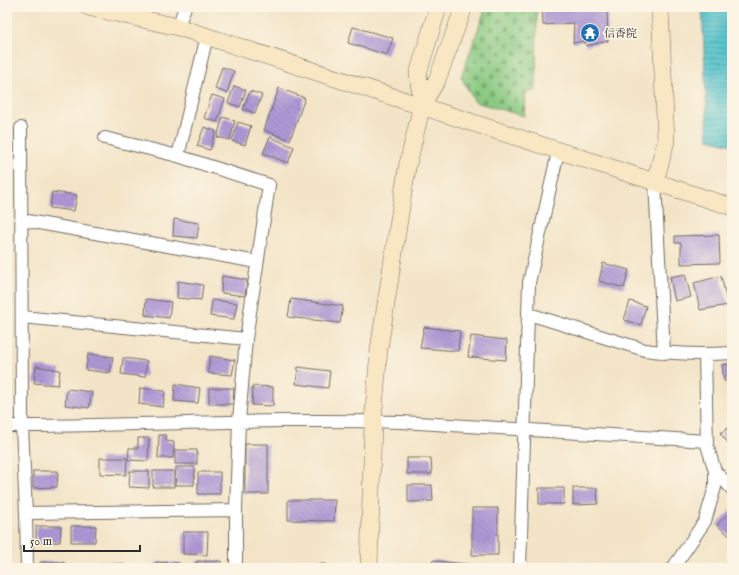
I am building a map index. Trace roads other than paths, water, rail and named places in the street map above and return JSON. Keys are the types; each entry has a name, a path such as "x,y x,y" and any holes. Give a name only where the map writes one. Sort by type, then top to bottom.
{"street":[{"path":"88,7 178,27 207,36 422,105 558,152 732,207"},
{"path":"178,27 185,7"},
{"path":"422,105 418,74 438,7"},
{"path":"369,568 373,421 379,349 407,168 422,105 437,80 464,7"},
{"path":"660,7 666,141 655,182 664,353"},
{"path":"178,156 207,36"},
{"path":"20,128 22,220 22,426 27,568"},
{"path":"105,138 178,156 269,185 246,339 239,422 236,568"},
{"path":"520,568 529,283 558,152"},
{"path":"22,220 257,262"},
{"path":"529,314 645,350 664,353 732,353"},
{"path":"22,317 246,339"},
{"path":"673,568 705,521 715,487 715,471 707,441 705,354"},
{"path":"7,426 373,421 707,441"},
{"path":"715,471 732,489"},
{"path":"26,513 236,510"}],"water":[{"path":"702,7 732,7 732,145 708,139"}],"place":[{"name":"信香院","path":"590,33"}]}
